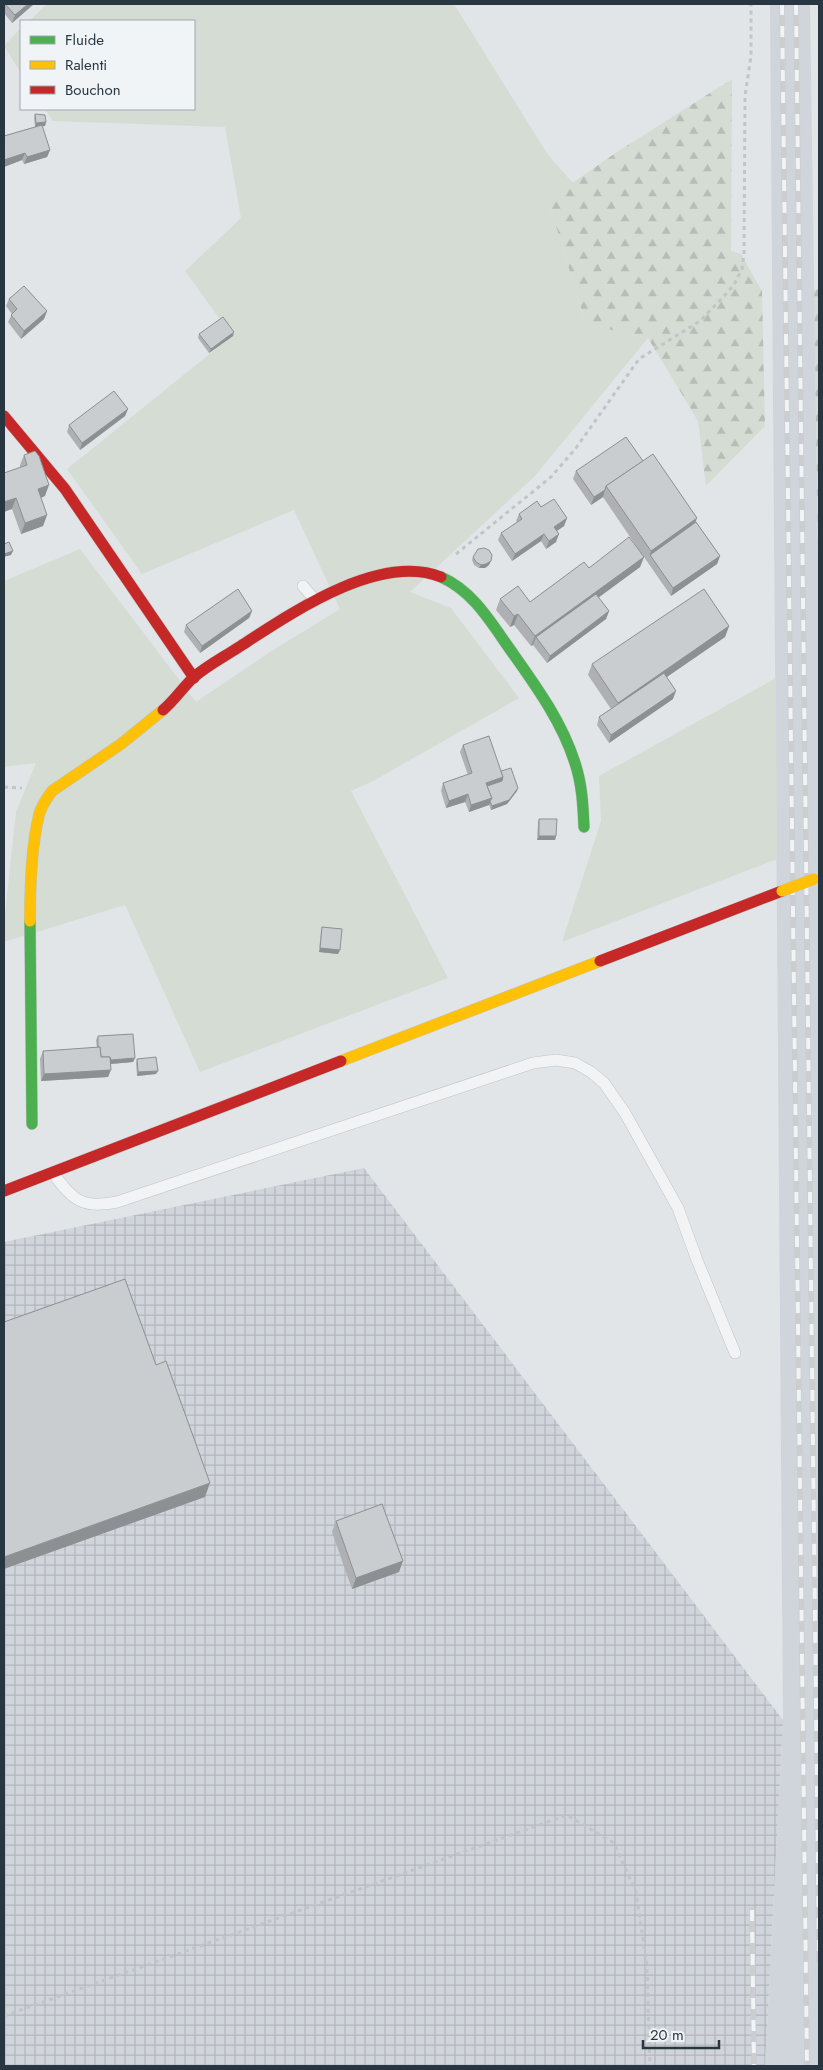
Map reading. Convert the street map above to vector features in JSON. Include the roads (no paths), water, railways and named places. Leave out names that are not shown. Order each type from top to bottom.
[{"type":"street","points":[[4,416],[65,489],[194,678]]},
{"type":"street","points":[[32,1124],[30,913],[34,847],[39,814],[44,802],[52,791],[161,713],[194,678],[283,617],[314,599],[344,586],[384,574],[414,571],[432,573],[466,594],[532,678],[550,707],[576,764],[584,827]]},
{"type":"street","points":[[4,1191],[816,878]]},
{"type":"lane","points":[[303,586],[314,599]]},
{"type":"lane","points":[[52,1172],[72,1197],[80,1202],[101,1205],[117,1202],[534,1063],[556,1060],[576,1062],[604,1083],[625,1113],[655,1164],[678,1208],[734,1353]]},
{"type":"railway","points":[[782,4],[807,2066]]},
{"type":"railway","points":[[796,4],[819,1960]]},
{"type":"railway","points":[[752,1910],[754,2066]]}]
